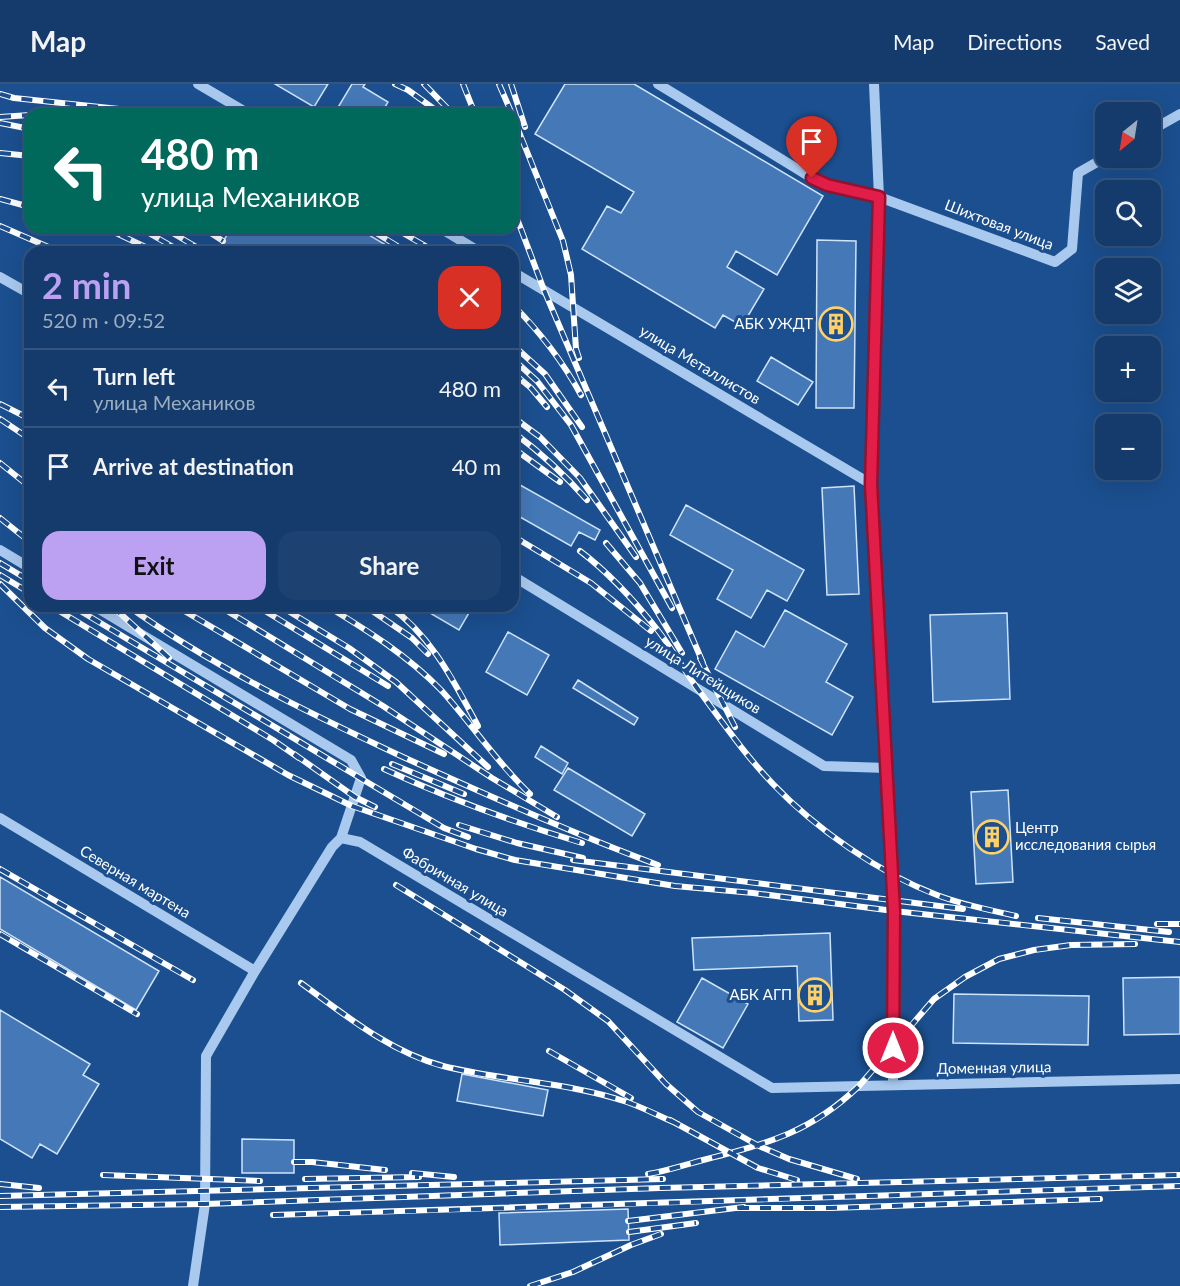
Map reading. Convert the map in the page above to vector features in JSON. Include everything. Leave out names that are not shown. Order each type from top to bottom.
[{"type":"street","points":[[198,84],[239,108]]},
{"type":"street","points":[[658,84],[812,178],[827,185],[879,197]]},
{"type":"street","points":[[874,84],[879,197],[871,484],[894,911],[893,1085]]},
{"type":"street","points":[[1161,125],[1180,114]]},
{"type":"street","name":"Шихтовая улица","points":[[879,197],[1055,262],[1072,249],[1078,173],[1095,163]]},
{"type":"street","points":[[450,234],[470,246]]},
{"type":"street","name":"улица Металлистов","points":[[519,276],[871,484]]},
{"type":"street","points":[[0,277],[24,291]]},
{"type":"street","points":[[0,550],[24,564]]},
{"type":"street","name":"улица Литейщиков","points":[[519,580],[824,766],[887,768]]},
{"type":"street","points":[[104,612],[351,760],[361,778],[341,838],[332,847],[255,971],[206,1056],[205,1204],[193,1286]]},
{"type":"street","name":"Северная мартена","points":[[0,818],[255,971]]},
{"type":"street","name":"Фабричная улица","points":[[341,838],[360,842],[772,1088]]},
{"type":"street","name":"Доменная улица","points":[[772,1088],[1180,1079]]},
{"type":"building","points":[[275,84],[328,84],[314,107]]},
{"type":"building","points":[[352,84],[365,84],[363,87],[388,102],[384,108],[338,108]]},
{"type":"building","points":[[565,84],[634,84],[823,196],[777,275],[736,251],[727,267],[764,289],[742,326],[723,315],[715,328],[582,249],[607,206],[621,213],[634,192],[535,134]]},
{"type":"building","points":[[228,234],[367,234],[388,246],[220,246]]},
{"type":"building","name":"АБК УЖДТ","points":[[817,240],[856,241],[854,408],[816,408]]},
{"type":"building","points":[[771,357],[813,382],[798,405],[757,381]]},
{"type":"building","points":[[519,484],[600,530],[595,540],[579,532],[571,546],[519,516]]},
{"type":"building","points":[[854,486],[859,594],[827,595],[822,488]]},
{"type":"building","points":[[686,505],[804,570],[787,601],[767,590],[751,618],[717,599],[733,570],[670,535]]},
{"type":"building","points":[[785,610],[847,644],[826,682],[853,697],[832,735],[715,669],[736,631],[764,647]]},
{"type":"building","points":[[428,612],[470,612],[459,630]]},
{"type":"building","points":[[1007,613],[1010,699],[933,702],[930,615]]},
{"type":"building","points":[[508,632],[549,655],[527,695],[486,672]]},
{"type":"building","points":[[578,680],[638,718],[634,725],[573,688]]},
{"type":"building","points":[[541,746],[568,763],[562,774],[535,757]]},
{"type":"building","points":[[568,768],[645,814],[632,836],[554,790]]},
{"type":"building","name":"Центр исследования сырья","points":[[1008,790],[1013,882],[976,884],[971,792]]},
{"type":"building","points":[[0,877],[159,971],[136,1010],[0,929]]},
{"type":"building","name":"АБК АГП","points":[[830,933],[833,1020],[799,1021],[797,966],[694,970],[692,938]]},
{"type":"building","points":[[1180,977],[1180,1034],[1124,1035],[1123,978]]},
{"type":"building","points":[[702,978],[748,1004],[723,1048],[677,1022]]},
{"type":"building","points":[[954,994],[1089,996],[1088,1045],[953,1043]]},
{"type":"building","points":[[0,1010],[90,1064],[83,1075],[99,1084],[57,1154],[40,1144],[32,1158],[0,1139]]},
{"type":"building","points":[[462,1074],[548,1090],[543,1116],[457,1101]]},
{"type":"building","points":[[242,1139],[294,1140],[294,1173],[242,1173]]},
{"type":"building","points":[[628,1209],[629,1240],[500,1245],[499,1213]]},
{"type":"railway","points":[[395,84],[408,90],[433,108]]},
{"type":"railway","points":[[424,84],[447,108]]},
{"type":"railway","points":[[463,84],[473,108]]},
{"type":"railway","points":[[499,84],[509,108]]},
{"type":"railway","points":[[511,84],[519,108]]},
{"type":"railway","points":[[0,94],[14,98],[110,108]]},
{"type":"railway","points":[[519,109],[525,127]]},
{"type":"railway","points":[[0,117],[24,115]]},
{"type":"railway","points":[[0,123],[24,128]]},
{"type":"railway","points":[[519,132],[563,241],[571,275],[576,349],[579,358]]},
{"type":"railway","points":[[0,153],[24,155]]},
{"type":"railway","points":[[0,199],[24,205]]},
{"type":"railway","points":[[519,224],[544,290],[703,663]]},
{"type":"railway","points":[[0,226],[46,246]]},
{"type":"railway","points":[[118,234],[143,246]]},
{"type":"railway","points":[[150,234],[172,246]]},
{"type":"railway","points":[[174,234],[195,246]]},
{"type":"railway","points":[[212,234],[223,241]]},
{"type":"railway","points":[[378,234],[397,246]]},
{"type":"railway","points":[[404,234],[426,246]]},
{"type":"railway","points":[[519,312],[550,348],[581,395]]},
{"type":"railway","points":[[519,350],[545,374],[582,427]]},
{"type":"railway","points":[[519,364],[537,381],[571,425],[672,608]]},
{"type":"railway","points":[[519,378],[547,407]]},
{"type":"railway","points":[[0,404],[24,416]]},
{"type":"railway","points":[[0,419],[24,435]]},
{"type":"railway","points":[[519,421],[540,437],[580,478],[636,557]]},
{"type":"railway","points":[[519,437],[552,464],[587,500]]},
{"type":"railway","points":[[519,452],[560,482]]},
{"type":"railway","points":[[0,463],[24,482]]},
{"type":"railway","points":[[0,518],[24,537]]},
{"type":"railway","points":[[519,540],[591,583],[651,631]]},
{"type":"railway","points":[[606,543],[640,583],[682,653]]},
{"type":"railway","points":[[580,551],[611,577],[638,607],[763,773],[790,801],[828,833],[871,862],[915,886],[957,902],[1016,916]]},
{"type":"railway","points":[[0,563],[24,577]]},
{"type":"railway","points":[[0,575],[24,589]]},
{"type":"railway","points":[[0,584],[24,607]]},
{"type":"railway","points":[[29,612],[45,628],[88,659],[288,775],[352,806],[476,849],[515,860],[675,886],[1180,942]]},
{"type":"railway","points":[[61,612],[299,758]]},
{"type":"railway","points":[[82,612],[444,828],[468,837]]},
{"type":"railway","points":[[119,612],[169,658]]},
{"type":"railway","points":[[137,612],[228,669],[332,723],[498,799],[658,865]]},
{"type":"railway","points":[[186,612],[350,709],[444,754]]},
{"type":"railway","points":[[229,612],[383,706],[492,778],[557,817]]},
{"type":"railway","points":[[267,612],[388,686]]},
{"type":"railway","points":[[290,612],[349,648],[396,682],[488,767]]},
{"type":"railway","points":[[336,612],[387,644],[428,677],[530,794]]},
{"type":"railway","points":[[374,612],[412,638],[428,654]]},
{"type":"railway","points":[[396,612],[418,631],[441,661],[478,726]]},
{"type":"railway","points":[[700,658],[735,727]]},
{"type":"railway","points":[[294,754],[355,797],[375,807]]},
{"type":"railway","points":[[392,764],[464,794]]},
{"type":"railway","points":[[384,769],[482,809],[582,843]]},
{"type":"railway","points":[[459,825],[517,843],[583,858]]},
{"type":"railway","points":[[573,860],[963,909]]},
{"type":"railway","points":[[0,869],[193,980]]},
{"type":"railway","points":[[396,885],[565,990],[608,1021],[666,1084],[698,1112],[759,1146],[789,1159],[857,1179]]},
{"type":"railway","points":[[1038,918],[1169,932]]},
{"type":"railway","points":[[1157,924],[1180,924]]},
{"type":"railway","points":[[0,934],[137,1014]]},
{"type":"railway","points":[[648,1174],[770,1141],[824,1115],[859,1086],[934,999],[965,977],[999,959],[1034,950],[1071,945],[1135,944]]},
{"type":"railway","points":[[301,983],[351,1020],[386,1042],[423,1060],[466,1071],[605,1095],[633,1104],[678,1124]]},
{"type":"railway","points":[[549,1051],[631,1098]]},
{"type":"railway","points":[[670,1120],[758,1168],[797,1180]]},
{"type":"railway","points":[[294,1162],[385,1170]]},
{"type":"railway","points":[[412,1173],[454,1177]]},
{"type":"railway","points":[[103,1175],[260,1181]]},
{"type":"railway","points":[[0,1207],[205,1204],[660,1188],[1180,1175]]},
{"type":"railway","points":[[305,1179],[419,1177]]},
{"type":"railway","points":[[0,1196],[663,1179]]},
{"type":"railway","points":[[0,1184],[39,1188]]},
{"type":"railway","points":[[273,1215],[1180,1186]]},
{"type":"railway","points":[[738,1208],[830,1208],[1100,1199]]},
{"type":"railway","points":[[628,1221],[744,1207]]},
{"type":"railway","points":[[629,1232],[696,1223]]},
{"type":"railway","points":[[530,1286],[573,1272],[661,1234]]},
{"type":"place","name":"АБК УЖДТ","points":[[836,324]]},
{"type":"place","name":"Центр исследования сырья","points":[[992,837]]},
{"type":"place","name":"АБК АГП","points":[[815,995]]},
{"type":"route","points":[[812,178],[827,185],[879,197],[871,484],[894,911],[893,1048]]}]
